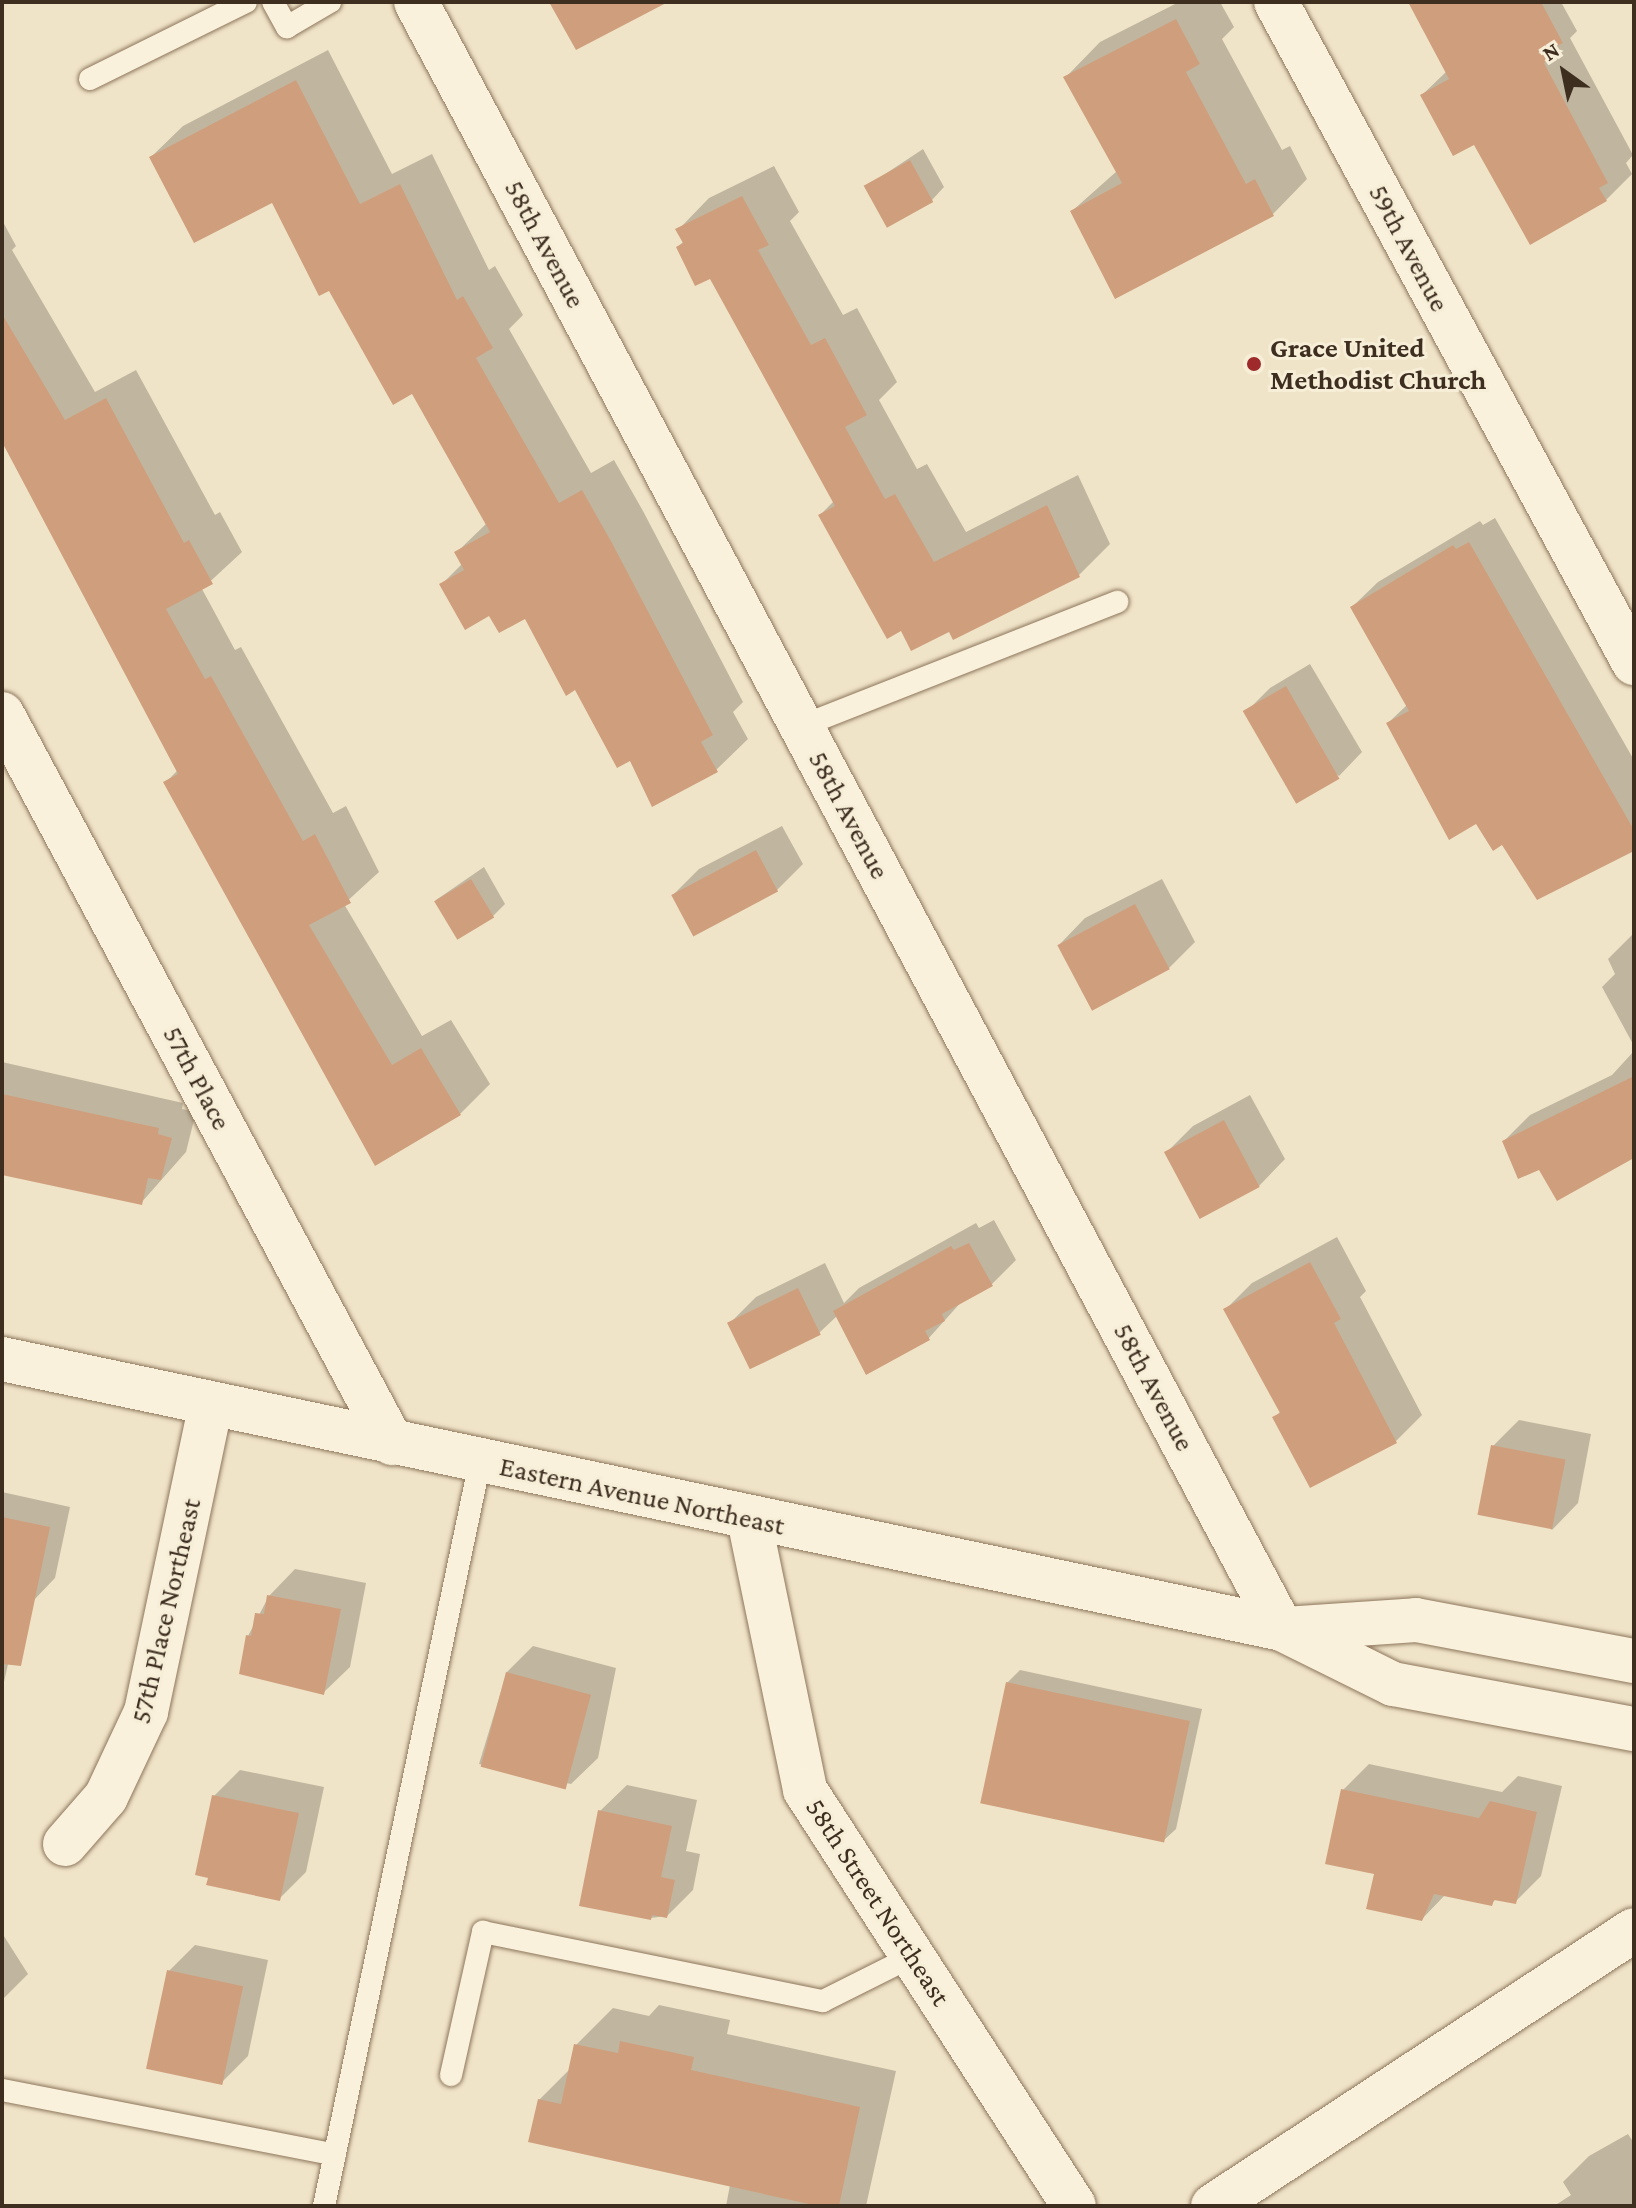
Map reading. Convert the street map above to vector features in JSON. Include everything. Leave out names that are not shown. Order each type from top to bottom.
[{"type":"street","name":"58th Avenue","points":[[416,2],[1282,1629]]},
{"type":"street","name":"59th Avenue","points":[[1276,2],[1634,663]]},
{"type":"street","name":"57th Place","points":[[2,714],[392,1443]]},
{"type":"street","name":"Eastern Avenue Northeast","points":[[2,1359],[1282,1629],[1393,1684],[1634,1729]]},
{"type":"street","name":"57th Place Northeast","points":[[65,1844],[106,1797],[146,1712],[211,1404]]},
{"type":"street","name":"58th Street Northeast","points":[[749,1519],[805,1790],[1074,2206]]},
{"type":"street","name":"Eastern Avenue Northeast","points":[[1282,1629],[1416,1620],[1634,1661]]},
{"type":"street","points":[[1213,2206],[1634,1930]]},
{"type":"lane","points":[[90,79],[246,2]]},
{"type":"lane","points":[[273,2],[287,27],[330,2]]},
{"type":"lane","points":[[802,726],[1117,602]]},
{"type":"lane","points":[[324,2206],[480,1462]]},
{"type":"lane","points":[[451,2075],[483,1932],[823,2001],[913,1956]]},
{"type":"lane","points":[[2,2090],[335,2155]]},
{"type":"building","points":[[549,2],[668,2],[576,50]]},
{"type":"building","points":[[1408,2],[1541,2],[1563,43],[1553,48],[1557,56],[1544,63],[1608,183],[1599,188],[1607,201],[1530,245],[1474,145],[1453,156],[1420,95],[1449,79]]},
{"type":"building","points":[[1176,19],[1200,64],[1186,72],[1246,184],[1255,179],[1274,216],[1115,299],[1070,211],[1122,183],[1063,77]]},
{"type":"building","points":[[296,80],[360,204],[400,184],[457,300],[463,296],[493,348],[476,358],[559,503],[582,490],[713,735],[701,742],[718,772],[652,807],[630,761],[617,768],[575,690],[566,696],[525,619],[499,633],[489,616],[465,630],[439,584],[464,570],[454,552],[490,532],[412,394],[393,405],[329,291],[319,296],[272,203],[194,243],[149,157]]},
{"type":"building","points":[[910,160],[933,202],[887,228],[864,186]]},
{"type":"building","points":[[742,196],[769,245],[758,250],[811,345],[825,338],[867,415],[845,427],[885,499],[895,494],[934,562],[1047,505],[1080,577],[953,640],[949,632],[911,651],[901,631],[887,639],[818,515],[835,506],[710,279],[695,286],[676,247],[683,243],[675,229]]},
{"type":"building","points":[[2,314],[65,420],[106,398],[184,543],[189,540],[213,584],[166,609],[205,679],[211,676],[303,841],[315,834],[351,903],[309,925],[392,1065],[421,1048],[461,1115],[375,1166],[163,782],[178,774],[2,442]]},
{"type":"building","points":[[1469,542],[1634,830],[1634,851],[1537,900],[1502,845],[1493,851],[1476,824],[1449,840],[1386,723],[1409,711],[1350,607],[1453,545],[1456,549]]},
{"type":"building","points":[[1286,686],[1340,779],[1296,804],[1243,711]]},
{"type":"building","points":[[756,850],[778,891],[693,937],[671,895]]},
{"type":"building","points":[[471,879],[494,918],[457,940],[434,901]]},
{"type":"building","points":[[1135,904],[1170,969],[1092,1011],[1057,945]]},
{"type":"building","points":[[1634,1076],[1634,1158],[1557,1201],[1539,1170],[1518,1179],[1502,1141]]},
{"type":"building","points":[[2,1094],[159,1128],[158,1134],[172,1138],[161,1180],[148,1178],[142,1205],[2,1175]]},
{"type":"building","points":[[1224,1120],[1260,1187],[1200,1219],[1164,1152]]},
{"type":"building","points":[[969,1243],[993,1286],[942,1314],[945,1321],[925,1331],[930,1340],[866,1375],[833,1311],[951,1246],[954,1250]]},
{"type":"building","points":[[1310,1262],[1341,1319],[1334,1323],[1397,1443],[1310,1488],[1272,1417],[1280,1413],[1223,1309]]},
{"type":"building","points":[[798,1288],[821,1335],[750,1369],[727,1323]]},
{"type":"building","points":[[1491,1445],[1566,1460],[1552,1529],[1477,1515]]},
{"type":"building","points":[[2,1517],[50,1527],[21,1666],[2,1664]]},
{"type":"building","points":[[267,1595],[341,1609],[324,1695],[239,1674],[246,1635],[251,1636],[255,1613],[264,1614]]},
{"type":"building","points":[[506,1672],[591,1695],[566,1789],[481,1767]]},
{"type":"building","points":[[1006,1682],[1190,1721],[1164,1842],[980,1803]]},
{"type":"building","points":[[1341,1789],[1479,1818],[1490,1801],[1537,1812],[1516,1904],[1494,1900],[1492,1906],[1434,1894],[1422,1921],[1366,1909],[1374,1874],[1325,1864]]},
{"type":"building","points":[[212,1795],[299,1813],[280,1901],[206,1885],[208,1878],[195,1875]]},
{"type":"building","points":[[598,1810],[672,1826],[661,1877],[675,1880],[667,1918],[652,1915],[651,1920],[579,1906]]},
{"type":"building","points":[[167,1970],[243,1986],[222,2085],[146,2069]]},
{"type":"building","points":[[620,2041],[694,2057],[691,2070],[860,2107],[839,2206],[818,2206],[528,2142],[538,2099],[561,2104],[574,2044],[618,2053]]},
{"type":"place","name":"Grace United Methodist Church","points":[[1254,364]]}]
